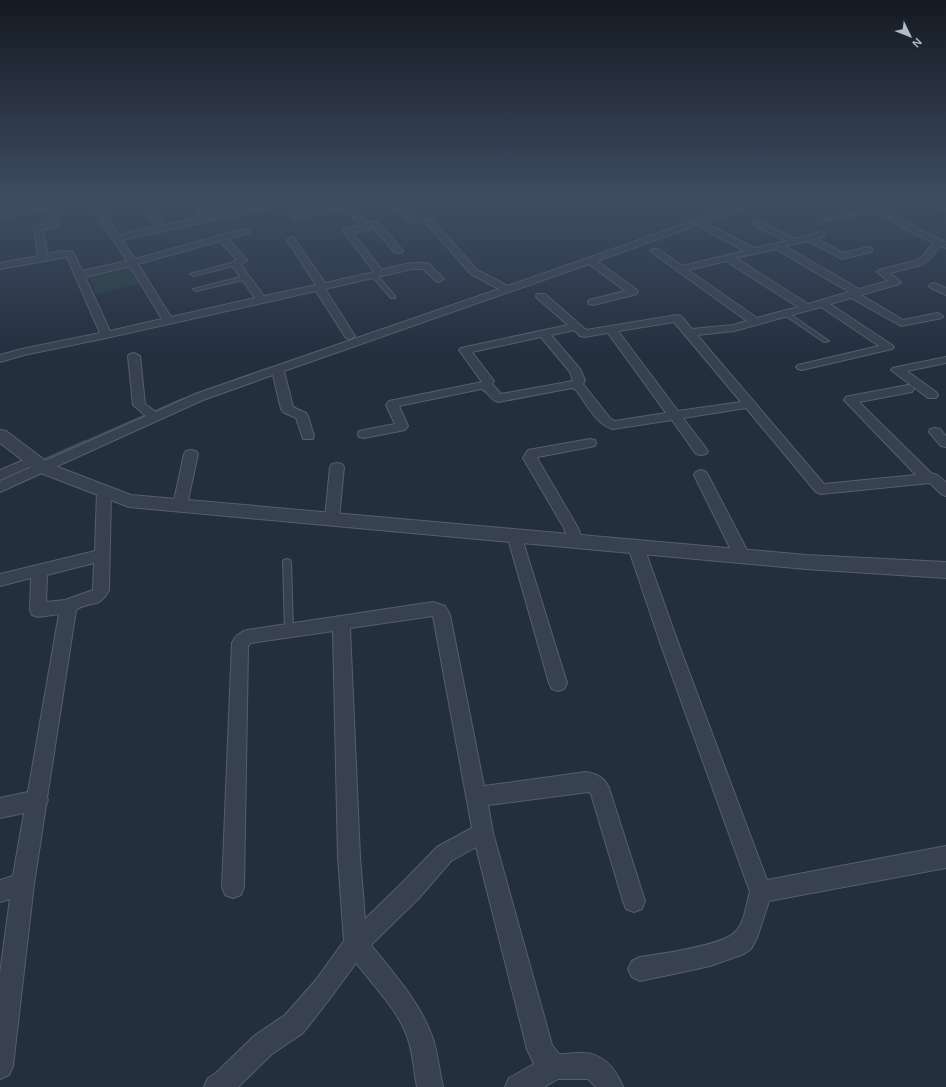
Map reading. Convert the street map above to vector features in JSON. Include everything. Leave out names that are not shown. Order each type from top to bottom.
[{"type":"street","points":[[0,266],[43,257],[70,254],[106,335]]},
{"type":"street","points":[[126,254],[168,321]]},
{"type":"street","points":[[79,275],[165,254]]},
{"type":"street","points":[[236,254],[242,260],[236,264],[261,300]]},
{"type":"street","points":[[300,254],[350,336]]},
{"type":"street","points":[[363,254],[377,274]]},
{"type":"street","points":[[458,254],[474,272],[505,287]]},
{"type":"street","points":[[152,414],[278,370],[378,331],[505,287],[608,254]]},
{"type":"street","points":[[659,254],[755,322]]},
{"type":"street","points":[[680,269],[741,254]]},
{"type":"street","points":[[790,254],[901,323],[938,316]]},
{"type":"street","points":[[838,254],[842,256],[852,254]]},
{"type":"street","points":[[690,333],[734,328],[896,282],[882,272],[918,263],[931,254]]},
{"type":"street","points":[[727,257],[806,307]]},
{"type":"street","points":[[590,260],[633,292],[593,302]]},
{"type":"street","points":[[0,359],[22,352],[106,335],[419,265],[426,266],[439,279]]},
{"type":"street","points":[[934,286],[946,292]]},
{"type":"street","points":[[542,296],[584,334],[676,317],[821,489],[935,479],[946,491]]},
{"type":"street","points":[[802,367],[888,346],[822,303]]},
{"type":"street","points":[[485,386],[488,382],[465,350],[575,327]]},
{"type":"street","points":[[611,330],[701,452]]},
{"type":"street","points":[[0,487],[38,464],[238,375],[350,336],[378,331]]},
{"type":"street","points":[[544,334],[576,371],[579,380],[577,385]]},
{"type":"street","points":[[134,356],[139,405],[152,414]]},
{"type":"street","points":[[932,395],[897,370],[946,360]]},
{"type":"street","points":[[278,370],[287,409],[302,416],[308,436]]},
{"type":"street","points":[[364,434],[402,426],[392,405],[393,404],[481,385],[485,386],[498,398],[574,384],[577,385],[606,421],[613,425],[749,404]]},
{"type":"street","points":[[908,389],[850,400],[928,479]]},
{"type":"street","points":[[935,432],[946,443]]},
{"type":"street","points":[[0,435],[38,464],[129,501],[332,518],[806,562],[946,570]]},
{"type":"street","points":[[576,541],[571,528],[530,458],[533,452],[590,443]]},
{"type":"street","points":[[180,506],[191,454]]},
{"type":"street","points":[[0,475],[38,464]]},
{"type":"street","points":[[332,518],[337,467]]},
{"type":"street","points":[[701,475],[742,556]]},
{"type":"street","points":[[39,570],[38,610],[69,606],[73,603],[96,597],[100,594],[104,492]]},
{"type":"street","points":[[514,535],[558,683]]},
{"type":"street","points":[[636,547],[671,648],[761,892],[750,929],[742,942],[721,952],[640,969]]},
{"type":"street","points":[[0,580],[102,555]]},
{"type":"street","points":[[0,1059],[23,884],[69,606]]},
{"type":"street","points":[[233,887],[240,643],[248,637],[433,609],[439,611],[442,615],[483,833],[540,1049],[547,1061],[556,1066]]},
{"type":"street","points":[[341,623],[349,857],[356,944],[400,1000],[411,1018],[420,1038],[430,1087]]},
{"type":"street","points":[[477,797],[586,782],[593,783],[599,788],[634,901]]},
{"type":"street","points":[[0,808],[38,800]]},
{"type":"street","points":[[217,1087],[225,1082],[263,1045],[294,1024],[323,989],[356,944],[411,890],[444,854],[483,833]]},
{"type":"street","points":[[761,892],[946,857]]},
{"type":"street","points":[[0,891],[23,884]]},
{"type":"street","points":[[518,1087],[556,1066],[592,1066],[599,1070],[610,1087]]},
{"type":"lane","points":[[193,274],[236,264]]},
{"type":"lane","points":[[377,274],[393,297]]},
{"type":"lane","points":[[196,289],[245,278]]},
{"type":"lane","points":[[785,313],[826,341]]},
{"type":"lane","points":[[287,562],[289,631]]},
{"type":"green space","points":[[129,267],[139,284],[96,294],[88,276]]},
{"type":"waterway","points":[[440,310],[581,261]]},
{"type":"waterway","points":[[239,379],[443,309]]},
{"type":"waterway","points":[[83,443],[184,399]]},
{"type":"waterway","points":[[40,462],[85,442]]}]
